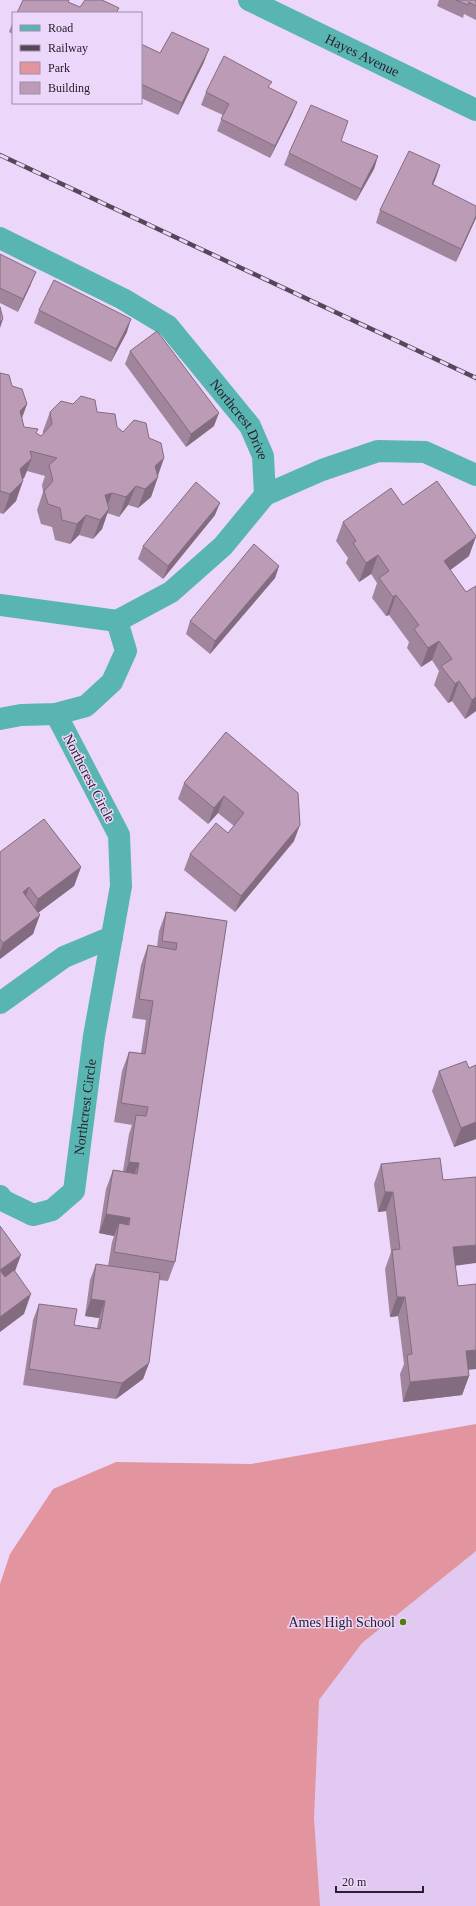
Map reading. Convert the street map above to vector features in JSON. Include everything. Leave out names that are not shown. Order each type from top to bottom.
[{"type":"street","name":"Hayes Avenue","points":[[249,0],[476,110]]},
{"type":"street","name":"Northcrest Drive","points":[[0,238],[123,299],[168,326],[250,426],[263,456],[265,495]]},
{"type":"street","points":[[0,605],[117,621],[171,592],[223,546],[265,495],[322,470],[378,451],[425,452],[476,475]]},
{"type":"street","points":[[0,736],[10,717],[56,714],[86,706],[112,682],[126,651],[117,621]]},
{"type":"street","name":"Northcrest Circle","points":[[0,1196],[4,1201],[33,1215],[52,1210],[74,1191],[94,1036],[121,886],[119,835],[56,714]]},
{"type":"street","points":[[0,1003],[64,957],[112,937]]},
{"type":"shaded area","name":"Ames High School","points":[[476,1512],[476,1906],[0,1906]]},
{"type":"green space","points":[[476,1424],[476,1551],[362,1643],[319,1700],[314,1818],[320,1906],[0,1906],[0,1584],[10,1554],[53,1489],[116,1462],[251,1464]]},
{"type":"building","points":[[23,0],[69,0],[68,2],[80,7],[85,0],[102,0],[119,8],[117,12],[17,12]]},
{"type":"building","points":[[456,0],[476,0],[476,6],[469,2],[468,5]]},
{"type":"building","points":[[172,32],[209,49],[182,103],[142,84],[142,44],[160,53]]},
{"type":"building","points":[[224,56],[272,82],[268,87],[297,102],[275,146],[221,119],[229,104],[206,92]]},
{"type":"building","points":[[311,105],[348,121],[341,141],[378,156],[361,189],[289,153]]},
{"type":"building","points":[[409,151],[440,165],[432,184],[476,206],[476,216],[461,249],[380,210]]},
{"type":"building","points":[[0,254],[36,272],[23,299],[0,288]]},
{"type":"building","points":[[54,280],[131,319],[116,349],[39,310]]},
{"type":"building","points":[[0,307],[3,319],[0,322]]},
{"type":"building","points":[[157,331],[219,413],[191,434],[130,351]]},
{"type":"building","points":[[0,373],[9,375],[12,386],[22,389],[27,404],[20,411],[24,427],[38,429],[36,433],[41,436],[52,424],[50,412],[61,401],[73,404],[81,396],[95,400],[97,412],[115,414],[117,427],[123,432],[134,420],[146,423],[149,438],[161,443],[164,458],[155,466],[158,477],[145,489],[136,486],[126,497],[112,493],[105,495],[109,509],[100,520],[86,515],[77,524],[62,520],[60,508],[48,504],[44,491],[53,481],[49,465],[57,458],[30,451],[32,458],[20,469],[23,481],[10,494],[0,491]]},
{"type":"building","points":[[437,481],[476,536],[444,561],[466,592],[476,586],[476,697],[472,700],[459,681],[455,684],[441,666],[452,659],[439,641],[428,648],[414,629],[419,625],[396,595],[393,597],[379,578],[389,571],[378,555],[366,563],[353,543],[356,541],[343,522],[391,488],[403,505]]},
{"type":"building","points":[[196,482],[220,503],[168,566],[143,546]]},
{"type":"building","points":[[254,544],[279,566],[215,641],[190,621]]},
{"type":"building","points":[[226,732],[298,793],[300,825],[241,896],[190,854],[216,823],[228,833],[244,813],[224,796],[214,808],[184,783]]},
{"type":"building","points":[[44,819],[81,867],[38,899],[29,887],[23,892],[40,915],[3,943],[0,939],[0,852]]},
{"type":"building","points":[[166,912],[227,921],[175,1262],[114,1252],[119,1223],[129,1225],[130,1218],[106,1214],[113,1170],[137,1174],[139,1163],[129,1162],[136,1115],[146,1116],[148,1107],[121,1103],[129,1052],[145,1054],[153,1001],[139,999],[148,945],[176,950],[177,943],[162,941]]},
{"type":"building","points":[[466,1061],[469,1068],[476,1065],[476,1122],[461,1128],[439,1071]]},
{"type":"building","points":[[440,1158],[443,1180],[476,1177],[476,1245],[453,1247],[458,1286],[476,1284],[476,1350],[466,1351],[469,1376],[410,1382],[407,1355],[412,1354],[405,1297],[397,1297],[392,1250],[400,1249],[393,1192],[385,1192],[381,1164]]},
{"type":"building","points":[[0,1226],[21,1255],[0,1270]]},
{"type":"building","points":[[96,1264],[160,1273],[149,1363],[122,1383],[29,1369],[39,1304],[77,1309],[74,1325],[100,1329],[105,1301],[91,1299]]},
{"type":"building","points":[[0,1270],[5,1277],[14,1270],[31,1294],[0,1317]]},
{"type":"railway","points":[[0,155],[476,378]]},
{"type":"place","name":"Ames High School","points":[[403,1622]]}]
